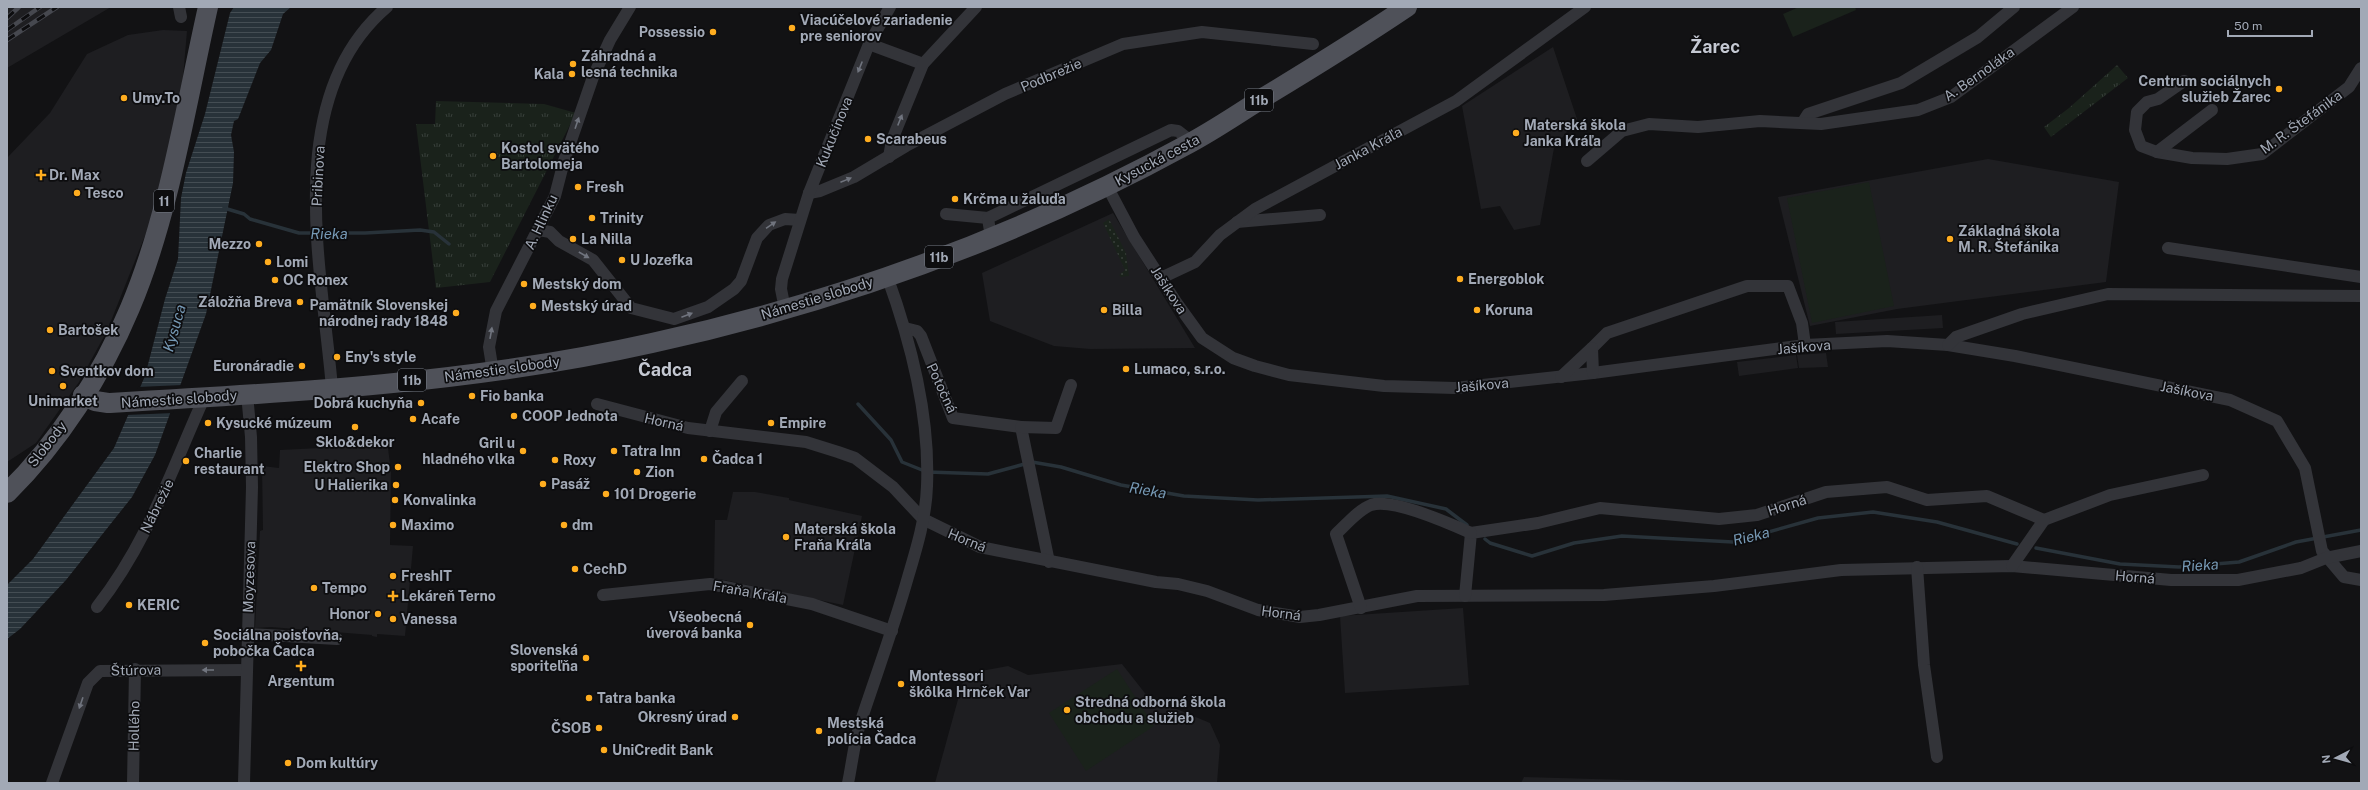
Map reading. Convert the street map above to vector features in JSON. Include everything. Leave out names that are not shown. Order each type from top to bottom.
[{"type":"main road","name":"11","points":[[83,395],[118,334],[141,280],[164,204],[208,7]]},
{"type":"main road","name":"Kysucká cesta","points":[[887,276],[991,238],[1107,186],[1192,142],[1407,7]]},
{"type":"main road","name":"Námestie slobody","points":[[83,395],[95,401],[109,403],[200,398],[332,388],[493,372],[650,344],[785,309],[887,276]]},
{"type":"main road","name":"Slobody","points":[[8,493],[54,440],[83,395]]},
{"type":"street","name":"Pribinova","points":[[332,388],[316,228],[319,148],[330,93],[344,61],[362,33],[387,7]]},
{"type":"street","name":"A. Hlinku","points":[[493,372],[489,347],[496,312],[555,196],[564,161],[593,77],[610,40],[630,7]]},
{"type":"street","name":"Kukučínova","points":[[785,309],[781,289],[782,279],[809,193],[870,44],[890,7]]},
{"type":"street","points":[[889,157],[892,140],[923,64],[976,7]]},
{"type":"street","name":"Janka Kráľa","points":[[1161,278],[1195,262],[1220,235],[1255,209],[1456,101],[1585,7]]},
{"type":"street","name":"Janka Kráľa","points":[[1574,15],[1593,7]]},
{"type":"street","points":[[1803,122],[1808,114],[1901,83],[1978,37],[2014,7]]},
{"type":"street","name":"A. Bernoláka","points":[[1587,161],[1622,131],[1649,124],[1698,127],[1760,121],[1821,124],[1918,110],[1951,97],[2073,7]]},
{"type":"street","name":"Podbrežie","points":[[809,193],[820,191],[854,177],[1006,94],[1123,44],[1202,32],[1313,44]]},
{"type":"street","points":[[870,44],[923,64]]},
{"type":"street","name":"M. R. Štefánika","points":[[2184,81],[2158,99],[2147,102],[2137,112],[2135,130],[2141,146],[2157,152],[2192,158],[2227,160],[2262,154],[2349,87],[2361,68]]},
{"type":"street","points":[[2157,152],[2212,110]]},
{"type":"street","points":[[946,214],[988,218],[1171,130],[1178,131],[1192,142]]},
{"type":"street","name":"Jašíkova","points":[[1107,186],[1134,237],[1194,328],[1212,346],[1244,362],[1271,371],[1308,378],[1384,386],[1455,388],[1562,377],[1805,345],[1887,341],[1948,345],[2230,400],[2277,421],[2305,468],[2315,520],[2324,554]]},
{"type":"street","points":[[1236,222],[1320,215]]},
{"type":"street","points":[[988,218],[991,238]]},
{"type":"street","points":[[539,230],[550,232],[560,241],[592,260],[631,308],[674,319],[708,306],[734,289],[744,276],[757,238],[769,226],[785,219],[800,220]]},
{"type":"street","points":[[2168,248],[2361,277]]},
{"type":"street","points":[[848,783],[860,726],[892,631],[920,535],[927,486],[926,452],[919,394],[905,328],[887,276]]},
{"type":"street","points":[[1562,377],[1607,333],[1747,286],[1788,286],[1802,323],[1805,345]]},
{"type":"street","points":[[1948,345],[1956,337],[2022,314],[2108,294],[2361,296]]},
{"type":"street","name":"Potočná","points":[[905,328],[917,330],[921,336],[953,418],[1020,427],[1056,428],[1071,385]]},
{"type":"street","points":[[1592,348],[1593,373]]},
{"type":"street","points":[[710,431],[716,412],[742,381]]},
{"type":"street","name":"Moyzesova","points":[[244,783],[252,487],[251,437],[247,394]]},
{"type":"street","name":"Nábrežie","points":[[97,607],[120,578],[172,476],[200,398]]},
{"type":"street","name":"Horná","points":[[597,404],[640,417],[710,431],[806,442],[855,458],[892,487],[923,519],[980,547],[1049,562],[1207,591],[1241,605],[1278,615],[1319,616],[1417,596],[1604,595],[1714,586],[1841,570],[1917,567],[2012,566],[2171,580],[2238,580],[2301,568],[2324,554],[2361,550]]},
{"type":"street","points":[[1020,427],[1049,562]]},
{"type":"street","points":[[2012,566],[2044,520],[2110,495],[2203,475]]},
{"type":"street","name":"Horná","points":[[1471,533],[1538,523],[1600,508],[1719,519],[1738,518],[1826,492],[1887,487],[1927,500],[1987,496],[2044,520]]},
{"type":"street","points":[[1361,608],[1336,534],[1353,518],[1372,505],[1395,506],[1443,520],[1471,533],[1465,596]]},
{"type":"street","points":[[2324,554],[2344,577],[2361,580]]},
{"type":"street","points":[[1917,567],[1924,664],[1937,756]]},
{"type":"street","name":"Fraňa Kráľa","points":[[603,595],[710,584],[812,604],[892,631]]},
{"type":"street","points":[[248,634],[337,639]]},
{"type":"street","name":"Štúrova","points":[[52,783],[88,683],[100,671],[135,669],[247,670]]},
{"type":"street","name":"Hollého","points":[[133,783],[135,669]]},
{"type":"shaded area","points":[[7,7],[111,7],[7,68]]},
{"type":"shaded area","points":[[163,30],[187,31],[180,112],[150,223],[107,331],[79,382],[36,443],[7,462],[7,158],[50,113],[87,54],[128,35]]},
{"type":"shaded area","name":"Materská škola Janka Kráľa","points":[[1553,47],[1577,119],[1554,148],[1540,225],[1514,230],[1500,206],[1481,209],[1462,106]]},
{"type":"shaded area","name":"Základná škola M. R. Štefánika","points":[[1988,159],[2119,182],[2106,282],[1897,309],[1810,326],[1778,197]]},
{"type":"shaded area","points":[[1113,213],[1195,348],[1090,349],[1054,346],[990,321],[982,273]]},
{"type":"shaded area","points":[[1942,315],[1943,328],[1836,334],[1835,322]]},
{"type":"shaded area","points":[[1826,353],[1828,367],[1799,368],[1797,355]]},
{"type":"shaded area","points":[[1796,355],[1798,368],[1739,376],[1737,362]]},
{"type":"shaded area","points":[[323,440],[387,440],[391,472],[390,545],[413,546],[405,636],[377,634],[377,637],[372,635],[271,627],[255,628],[260,531],[263,530],[262,466],[279,468],[280,450],[321,448]]},
{"type":"shaded area","name":"Materská škola Fraňa Kráľa","points":[[733,492],[755,492],[789,498],[789,500],[862,516],[843,605],[714,578],[715,520],[727,520]]},
{"type":"shaded area","points":[[1463,608],[1469,685],[1345,693],[1340,616]]},
{"type":"shaded area","name":"Stredná odborná škola obchodu a služieb","points":[[1122,664],[1148,697],[1210,723],[1220,745],[1217,783],[935,783],[965,674],[1008,666],[1028,675]]},
{"type":"shaded area","points":[[1524,777],[1733,783],[1521,783]]},
{"type":"green space","points":[[1799,7],[1855,7],[1856,10],[1793,37],[1783,14]]},
{"type":"green space","points":[[2117,65],[2128,78],[2051,137],[2044,127],[2069,108]]},
{"type":"green space","points":[[436,101],[544,104],[576,113],[490,282],[436,288],[416,124],[435,124]]},
{"type":"green space","points":[[1869,182],[1894,306],[1812,323],[1787,198]]},
{"type":"green space","points":[[1109,219],[1126,253],[1129,276],[1121,277],[1119,275],[1125,270],[1103,223]]},
{"type":"green space","points":[[1117,669],[1154,726],[1086,771],[1049,713]]},
{"type":"water","name":"Kysuca","points":[[234,7],[291,7],[283,14],[271,50],[260,63],[238,119],[234,121],[231,135],[234,152],[233,183],[206,314],[155,455],[132,497],[66,580],[20,629],[7,639],[7,585],[33,559],[114,448],[145,376],[165,299],[178,259],[181,198],[186,173],[205,114],[230,13]]},
{"type":"pier","points":[[183,385],[173,413],[126,415],[138,387]]},
{"type":"waterway","name":"Rieka","points":[[224,208],[244,214],[250,219],[299,233],[365,233],[420,230],[434,232],[449,244]]},
{"type":"waterway","name":"Rieka","points":[[858,404],[891,440],[902,462],[927,472],[988,474],[1032,462],[1061,467],[1121,485],[1184,496],[1258,500],[1387,496],[1446,509],[1467,525]]},
{"type":"waterway","name":"Rieka","points":[[1485,539],[1490,543],[1532,556],[1574,543],[1622,536],[1733,542],[1818,518],[1873,512],[1937,522],[2017,544]]},
{"type":"waterway","name":"Rieka","points":[[2036,548],[2120,564],[2179,567],[2239,562],[2296,542],[2361,530]]},
{"type":"railway","points":[[7,18],[19,7]]},
{"type":"railway","points":[[7,30],[40,7]]},
{"type":"railway","points":[[7,40],[57,7]]},
{"type":"place","name":"Viacúčelové zariadenie pre seniorov","points":[[792,28]]},
{"type":"place","name":"Possessio","points":[[713,32]]},
{"type":"place","name":"Záhradná a lesná technika","points":[[573,64]]},
{"type":"place","name":"Kala","points":[[572,74]]},
{"type":"place","name":"Centrum sociálnych služieb Žarec","points":[[2279,89]]},
{"type":"place","name":"Umy.To","points":[[124,98]]},
{"type":"place","name":"Materská škola Janka Kráľa","points":[[1516,133]]},
{"type":"place","name":"Scarabeus","points":[[868,139]]},
{"type":"place","name":"Kostol svätého Bartolomeja","points":[[493,156]]},
{"type":"place","name":"Dr. Max","points":[[41,175]]},
{"type":"place","name":"Fresh","points":[[578,187]]},
{"type":"place","name":"Tesco","points":[[77,193]]},
{"type":"place","name":"Krčma u žaluďa","points":[[955,199]]},
{"type":"place","name":"Trinity","points":[[592,218]]},
{"type":"place","name":"La Nilla","points":[[573,239]]},
{"type":"place","name":"Základná škola M. R. Štefánika","points":[[1950,239]]},
{"type":"place","name":"Mezzo","points":[[259,244]]},
{"type":"place","name":"U Jozefka","points":[[622,260]]},
{"type":"place","name":"Lomi","points":[[268,262]]},
{"type":"place","name":"Energoblok","points":[[1460,279]]},
{"type":"place","name":"OC Ronex","points":[[275,280]]},
{"type":"place","name":"Mestský dom","points":[[524,284]]},
{"type":"place","name":"Záložňa Breva","points":[[300,302]]},
{"type":"place","name":"Mestský úrad","points":[[533,306]]},
{"type":"place","name":"Billa","points":[[1104,310]]},
{"type":"place","name":"Koruna","points":[[1477,310]]},
{"type":"place","name":"Pamätník Slovenskej národnej rady 1848","points":[[456,313]]},
{"type":"place","name":"Bartošek","points":[[50,330]]},
{"type":"place","name":"Eny's style","points":[[337,357]]},
{"type":"place","name":"Euronáradie","points":[[302,366]]},
{"type":"place","name":"Lumaco, s.r.o.","points":[[1126,369]]},
{"type":"place","name":"Sventkov dom","points":[[52,371]]},
{"type":"place","name":"Unimarket","points":[[63,386]]},
{"type":"place","name":"Fio banka","points":[[472,396]]},
{"type":"place","name":"Dobrá kuchyňa","points":[[421,403]]},
{"type":"place","name":"COOP Jednota","points":[[514,416]]},
{"type":"place","name":"Acafe","points":[[413,419]]},
{"type":"place","name":"Kysucké múzeum","points":[[208,423]]},
{"type":"place","name":"Empire","points":[[771,423]]},
{"type":"place","name":"Sklo&dekor","points":[[355,427]]},
{"type":"place","name":"Gril u hladného vlka","points":[[523,451]]},
{"type":"place","name":"Tatra Inn","points":[[614,451]]},
{"type":"place","name":"Čadca 1","points":[[704,459]]},
{"type":"place","name":"Roxy","points":[[555,460]]},
{"type":"place","name":"Charlie restaurant","points":[[186,461]]},
{"type":"place","name":"Elektro Shop","points":[[398,467]]},
{"type":"place","name":"Zion","points":[[637,472]]},
{"type":"place","name":"Pasáž","points":[[543,484]]},
{"type":"place","name":"U Halierika","points":[[396,485]]},
{"type":"place","name":"101 Drogerie","points":[[606,494]]},
{"type":"place","name":"Konvalinka","points":[[395,500]]},
{"type":"place","name":"Maximo","points":[[393,525]]},
{"type":"place","name":"dm","points":[[564,525]]},
{"type":"place","name":"Materská škola Fraňa Kráľa","points":[[786,537]]},
{"type":"place","name":"CechD","points":[[575,569]]},
{"type":"place","name":"FreshIT","points":[[393,576]]},
{"type":"place","name":"Tempo","points":[[314,588]]},
{"type":"place","name":"Lekáreň Terno","points":[[393,596]]},
{"type":"place","name":"KERIC","points":[[129,605]]},
{"type":"place","name":"Honor","points":[[378,614]]},
{"type":"place","name":"Vanessa","points":[[393,619]]},
{"type":"place","name":"Všeobecná úverová banka","points":[[750,625]]},
{"type":"place","name":"Sociálna poisťovňa, pobočka Čadca","points":[[205,643]]},
{"type":"place","name":"Slovenská sporiteľňa","points":[[586,658]]},
{"type":"place","name":"Argentum","points":[[301,666]]},
{"type":"place","name":"Montessori škôlka Hrnček Var","points":[[901,684]]},
{"type":"place","name":"Tatra banka","points":[[589,698]]},
{"type":"place","name":"Stredná odborná škola obchodu a služieb","points":[[1067,710]]},
{"type":"place","name":"Okresný úrad","points":[[735,717]]},
{"type":"place","name":"ČSOB","points":[[599,728]]},
{"type":"place","name":"Mestská polícia Čadca","points":[[819,731]]},
{"type":"place","name":"UniCredit Bank","points":[[604,750]]},
{"type":"place","name":"Dom kultúry","points":[[288,763]]},
{"type":"district","name":"Žarec","points":[[1715,46]]},
{"type":"district","name":"Čadca","points":[[665,369]]}]
